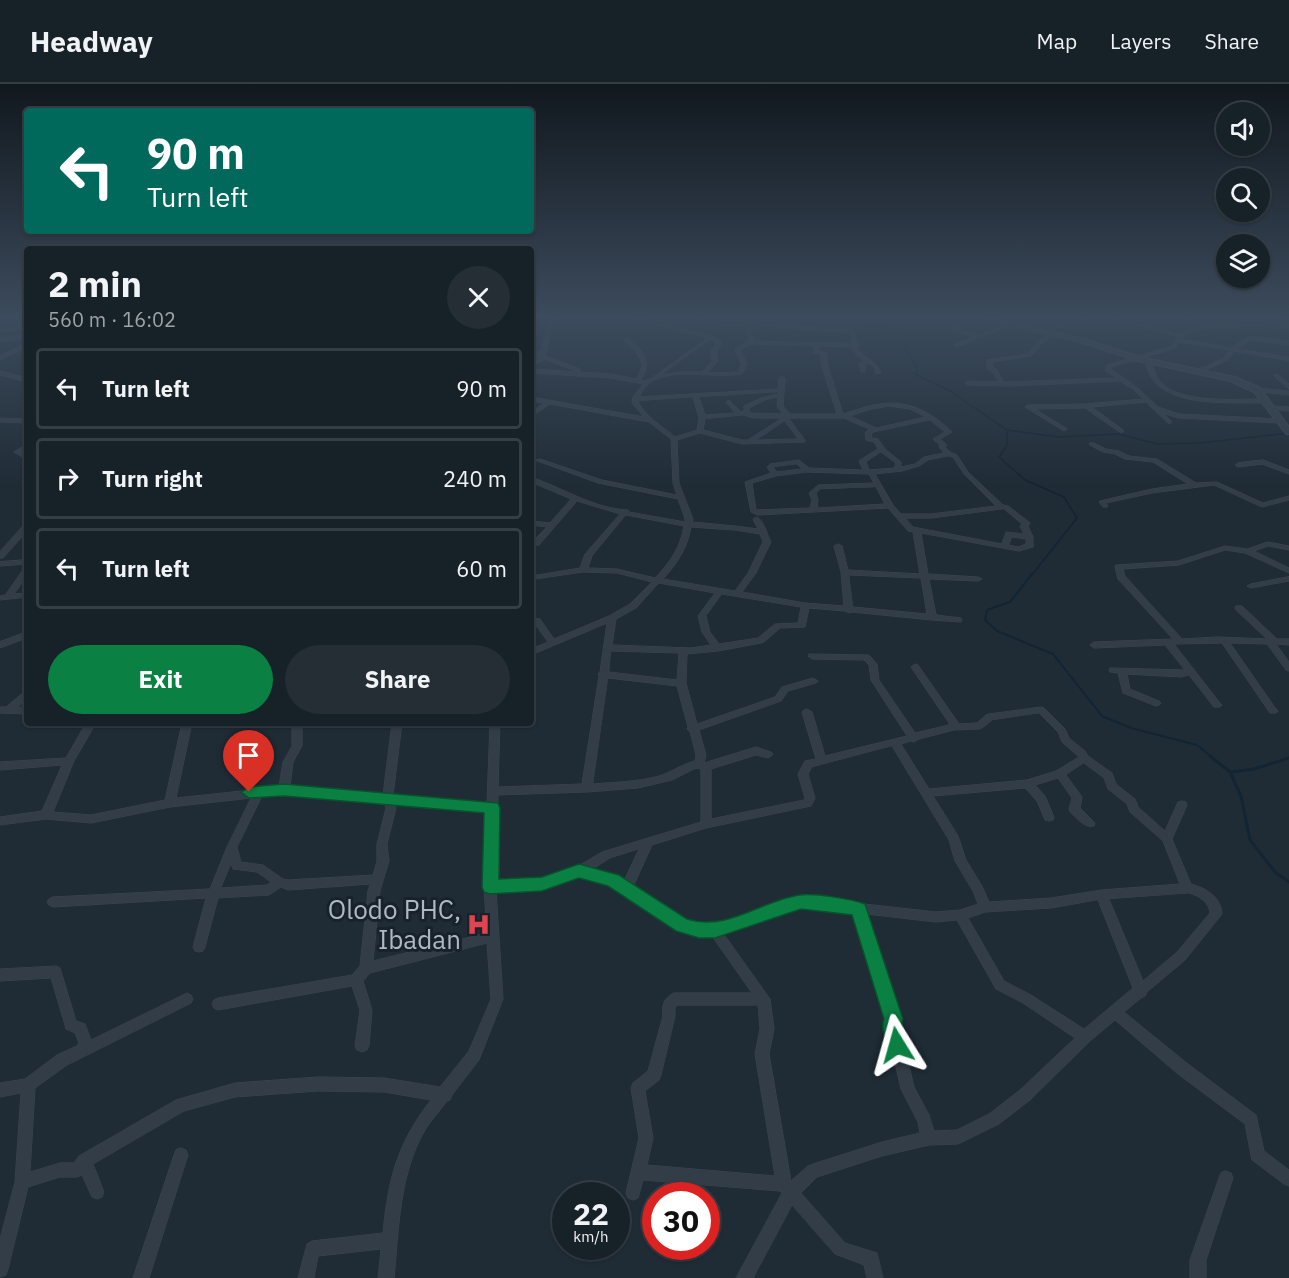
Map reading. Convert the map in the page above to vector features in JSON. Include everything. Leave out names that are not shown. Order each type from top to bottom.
[{"type":"street","points":[[2,375],[24,379]]},
{"type":"street","points":[[597,375],[642,382],[656,375]]},
{"type":"street","points":[[534,651],[612,618],[633,606],[671,566],[685,541],[689,524],[676,483],[674,439],[662,426],[641,414],[634,405],[644,375]]},
{"type":"street","points":[[653,377],[682,375]]},
{"type":"street","points":[[830,375],[843,416],[872,430]]},
{"type":"street","points":[[997,375],[1002,383]]},
{"type":"street","points":[[1115,375],[1148,400],[1169,422]]},
{"type":"street","points":[[1153,375],[1155,381],[1179,396],[1264,401]]},
{"type":"street","points":[[1212,375],[1232,379],[1257,390],[1289,393]]},
{"type":"street","points":[[1277,376],[1289,387]]},
{"type":"street","points":[[674,439],[700,431],[747,442],[802,441],[780,406],[782,378]]},
{"type":"street","points":[[968,383],[1122,379]]},
{"type":"street","points":[[1257,390],[1289,432]]},
{"type":"street","points":[[635,399],[781,392]]},
{"type":"street","points":[[747,414],[746,406],[781,392]]},
{"type":"street","points":[[696,396],[702,417],[703,426],[700,431]]},
{"type":"street","points":[[534,400],[652,420]]},
{"type":"street","points":[[1064,429],[1028,407],[1086,406],[1148,400]]},
{"type":"street","points":[[729,402],[738,412],[747,414]]},
{"type":"street","points":[[534,413],[548,403]]},
{"type":"street","points":[[702,417],[747,414],[787,417],[843,416],[869,408],[902,404],[917,407],[949,432],[936,439],[949,454]]},
{"type":"street","points":[[1086,406],[1121,431]]},
{"type":"street","points":[[1155,408],[1178,416],[1289,420]]},
{"type":"street","points":[[1270,408],[1289,409]]},
{"type":"street","points":[[747,442],[757,438],[787,417]]},
{"type":"street","points":[[897,469],[899,463],[894,457],[881,450],[876,440],[869,440],[868,433],[872,430],[931,418]]},
{"type":"street","points":[[0,420],[24,421]]},
{"type":"street","points":[[1092,444],[1104,451],[1117,452],[1127,458],[1155,460],[1194,485]]},
{"type":"street","points":[[881,450],[875,456],[862,461],[891,506],[911,529],[1023,549],[1030,545],[1026,524],[1010,509],[1001,507],[931,516],[900,516]]},
{"type":"street","points":[[737,594],[752,573],[767,542],[758,516],[753,511],[748,482],[775,474],[807,470],[897,469],[917,465],[926,458],[949,454],[955,456],[966,468],[966,472],[1001,507]]},
{"type":"street","points":[[538,460],[591,480],[682,498]]},
{"type":"street","points":[[1239,465],[1263,462],[1289,472]]},
{"type":"street","points":[[534,480],[574,500],[689,524],[748,529],[764,533]]},
{"type":"street","points":[[1105,506],[1102,502],[1194,485],[1222,484],[1262,505],[1289,498]]},
{"type":"street","points":[[813,511],[815,500],[812,493],[818,487],[876,485]]},
{"type":"street","points":[[536,543],[574,500]]},
{"type":"street","points":[[748,529],[758,516],[891,506]]},
{"type":"street","points":[[583,570],[588,556],[626,511]]},
{"type":"street","points":[[534,523],[553,525]]},
{"type":"street","points":[[0,556],[24,530]]},
{"type":"street","points":[[917,531],[922,574],[932,618]]},
{"type":"street","points":[[1005,544],[1009,534],[1029,537]]},
{"type":"street","points":[[1247,551],[1268,544],[1289,548]]},
{"type":"street","points":[[838,546],[845,572],[849,611]]},
{"type":"street","points":[[1179,641],[1121,577],[1119,567],[1179,563],[1225,548],[1247,551],[1289,571]]},
{"type":"street","points":[[0,564],[24,562]]},
{"type":"street","points":[[538,577],[583,570],[617,571],[659,581],[805,605],[958,620]]},
{"type":"street","points":[[845,572],[922,574],[978,579]]},
{"type":"street","points":[[4,597],[24,574]]},
{"type":"street","points":[[1251,586],[1289,579]]},
{"type":"street","points":[[718,648],[706,632],[702,616],[720,591]]},
{"type":"street","points":[[4,597],[24,595]]},
{"type":"street","points":[[607,648],[683,651],[718,648],[761,640],[778,626],[802,626],[805,605]]},
{"type":"street","points":[[1239,608],[1272,642],[1289,668]]},
{"type":"street","points":[[587,788],[612,618]]},
{"type":"street","points":[[534,621],[537,621],[553,643]]},
{"type":"street","points":[[0,645],[24,636]]},
{"type":"street","points":[[1224,640],[1273,711]]},
{"type":"street","points":[[1094,645],[1224,640],[1289,642]]},
{"type":"street","points":[[1167,642],[1217,705]]},
{"type":"street","points":[[683,651],[681,683],[702,766],[706,824]]},
{"type":"street","points":[[812,656],[866,657],[873,664],[875,680],[914,739]]},
{"type":"street","points":[[915,667],[954,723],[954,727]]},
{"type":"street","points":[[1156,703],[1126,691],[1118,670],[1181,674],[1190,672]]},
{"type":"street","points":[[602,674],[681,683]]},
{"type":"street","points":[[692,729],[778,699],[785,689],[813,681]]},
{"type":"street","points":[[3,711],[24,696]]},
{"type":"street","points":[[490,887],[542,884],[579,871],[606,855],[706,824],[807,803],[810,798],[804,769],[809,764],[896,744],[954,727],[979,726],[989,717],[1041,710],[1062,731],[1065,740],[1108,776],[1112,786],[1167,839],[1187,888]]},
{"type":"street","points":[[3,711],[24,711]]},
{"type":"street","points":[[807,712],[822,761]]},
{"type":"street","points":[[46,815],[69,761],[89,726]]},
{"type":"street","points":[[170,803],[186,726]]},
{"type":"street","points":[[284,790],[288,762],[297,746],[297,726]]},
{"type":"street","points":[[366,969],[370,916],[383,861],[382,844],[391,808],[388,797],[397,726]]},
{"type":"street","points":[[386,1278],[394,1197],[404,1159],[420,1125],[474,1055],[497,999],[490,887],[495,726]]},
{"type":"street","points":[[896,744],[954,839],[961,861],[978,889],[985,907]]},
{"type":"street","points":[[492,791],[587,788],[648,782],[756,751],[768,754]]},
{"type":"street","points":[[928,793],[1027,784],[1060,774],[1084,758]]},
{"type":"street","points":[[0,766],[69,761]]},
{"type":"street","points":[[1060,774],[1077,797],[1074,809],[1090,823]]},
{"type":"street","points":[[1027,784],[1041,799],[1049,817]]},
{"type":"street","points":[[0,821],[46,815],[91,819],[170,803],[284,790],[388,797],[492,808]]},
{"type":"street","points":[[199,947],[213,894],[232,847],[259,792]]},
{"type":"street","points":[[1167,839],[1182,805]]},
{"type":"street","points":[[626,889],[647,844]]},
{"type":"street","points":[[232,847],[237,866],[260,868],[279,882],[288,885],[378,879]]},
{"type":"street","points":[[579,871],[613,880],[682,925],[699,930],[715,931],[801,902],[936,917],[960,915],[985,907],[1051,903],[1102,895],[1187,888],[1196,889],[1214,903],[1216,914],[1182,956],[1085,1037],[1025,1095],[994,1119],[958,1137],[929,1138],[882,1149],[813,1171],[787,1188],[744,1278]]},
{"type":"street","points":[[53,902],[269,890],[279,882]]},
{"type":"street","points":[[1102,895],[1141,992]]},
{"type":"street","points":[[859,909],[894,1019],[891,1023],[908,1089],[924,1120],[929,1138]]},
{"type":"street","points":[[960,915],[1000,985],[1028,999],[1085,1037]]},
{"type":"street","points":[[715,931],[764,999],[768,1029],[762,1054],[787,1188],[840,1249],[871,1259],[874,1271]]},
{"type":"street","points":[[218,1004],[290,989],[356,980],[366,969],[494,936]]},
{"type":"street","points":[[0,975],[56,972],[71,1025],[80,1028],[86,1043],[82,1051]]},
{"type":"street","points":[[356,980],[366,1010],[362,1046]]},
{"type":"street","points":[[0,1090],[28,1085],[62,1060],[187,999]]},
{"type":"street","points":[[633,1193],[646,1138],[638,1088],[641,1083],[654,1075],[668,1008],[674,999],[764,999]]},
{"type":"street","points":[[1116,1013],[1252,1122],[1257,1155],[1289,1179]]},
{"type":"street","points":[[22,1182],[60,1170],[77,1170],[84,1161],[181,1105],[235,1090],[318,1084],[384,1085],[445,1095]]},
{"type":"street","points":[[0,1269],[22,1182],[28,1085]]},
{"type":"street","points":[[141,1278],[181,1155]]},
{"type":"street","points":[[84,1161],[97,1192]]},
{"type":"street","points":[[638,1172],[787,1188]]},
{"type":"street","points":[[1198,1278],[1198,1260],[1226,1178]]},
{"type":"street","points":[[306,1278],[312,1249],[390,1240]]},
{"type":"waterway","points":[[916,375],[950,391],[1007,430]]},
{"type":"waterway","points":[[1007,430],[1058,437],[1119,434],[1157,444],[1200,443],[1289,433]]},
{"type":"waterway","points":[[1007,430],[1007,445],[999,457],[1025,480],[1064,497],[1077,518],[1031,576]]},
{"type":"waterway","points":[[1032,574],[1010,602],[987,610],[985,620],[997,631],[1053,654],[1102,716],[1131,728],[1197,745],[1212,757]]},
{"type":"waterway","points":[[1210,756],[1230,772],[1241,796],[1250,840],[1275,872],[1289,882]]},
{"type":"waterway","points":[[1231,772],[1254,769],[1289,758]]},
{"type":"place","name":"Olodo PHC, Ibadan","points":[[479,925]]},
{"type":"route","points":[[249,792],[284,790],[388,797],[492,808],[490,887],[542,884],[579,871],[613,880],[682,925],[699,930],[715,931],[801,902],[859,909],[894,1019],[891,1023],[897,1045]]}]
